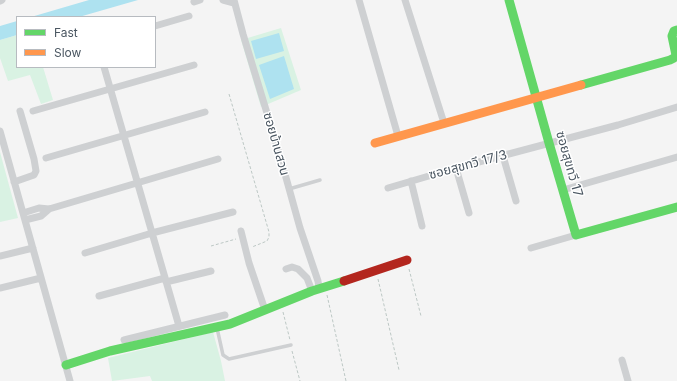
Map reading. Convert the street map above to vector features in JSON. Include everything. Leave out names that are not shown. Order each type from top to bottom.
[{"type":"street","points":[[223,0],[234,2]]},
{"type":"street","points":[[359,0],[398,136]]},
{"type":"street","points":[[405,0],[444,123]]},
{"type":"street","name":"ซอยสุขทวี 17","points":[[509,0],[576,235]]},
{"type":"street","name":"ซอยบ้านสวน","points":[[234,2],[300,228],[318,281],[318,289]]},
{"type":"street","points":[[156,26],[189,16]]},
{"type":"street","points":[[375,143],[674,58],[676,55],[672,36],[674,31],[677,30]]},
{"type":"street","points":[[33,111],[194,65]]},
{"type":"street","points":[[104,68],[179,326]]},
{"type":"street","name":"ซอยสุขทวี 17/3","points":[[388,188],[456,168],[618,125],[677,107]]},
{"type":"street","points":[[14,182],[34,175],[36,171],[20,111]]},
{"type":"street","points":[[46,158],[205,112]]},
{"type":"street","points":[[0,131],[70,381]]},
{"type":"street","points":[[503,156],[516,201]]},
{"type":"street","points":[[563,190],[677,157]]},
{"type":"street","points":[[25,220],[41,216],[50,209],[218,159]]},
{"type":"street","points":[[456,168],[469,213]]},
{"type":"street","points":[[411,182],[422,226]]},
{"type":"street","points":[[531,248],[677,207]]},
{"type":"street","points":[[23,213],[39,208],[50,209]]},
{"type":"street","points":[[85,253],[152,233],[233,212]]},
{"type":"street","points":[[242,234],[249,263],[265,310]]},
{"type":"street","points":[[0,256],[33,248]]},
{"type":"street","points":[[66,365],[110,351],[240,321],[318,289],[407,260]]},
{"type":"street","points":[[286,269],[292,267],[298,269],[318,289]]},
{"type":"street","points":[[99,296],[211,271]]},
{"type":"street","points":[[0,288],[41,278]]},
{"type":"street","points":[[124,340],[225,315]]},
{"type":"street","points":[[622,360],[628,381]]},
{"type":"lane","points":[[289,189],[320,180]]},
{"type":"lane","points":[[217,327],[223,355],[229,359],[291,345]]},
{"type":"path","points":[[229,94],[269,232],[267,241],[246,250]]},
{"type":"path","points":[[211,246],[242,234]]},
{"type":"path","points":[[407,260],[421,316]]},
{"type":"path","points":[[376,271],[399,370]]},
{"type":"path","points":[[318,289],[346,381]]},
{"type":"green space","points":[[281,28],[301,90],[261,107],[241,40]]},
{"type":"green space","points":[[16,35],[16,68],[43,68],[53,100],[41,104],[30,75],[8,81],[0,58],[0,40]]},
{"type":"green space","points":[[0,152],[18,218],[0,222]]},
{"type":"green space","points":[[213,332],[225,381],[152,381],[150,376],[112,381],[108,358]]},
{"type":"water","points":[[89,0],[138,0],[82,16],[34,16]]},
{"type":"water","points":[[16,21],[16,35],[0,40],[0,26]]},
{"type":"water","points":[[279,33],[284,51],[256,59],[251,41]]},
{"type":"water","points":[[284,56],[294,89],[270,99],[259,65]]},
{"type":"traffic: fast","points":[[509,0],[576,235],[677,207]]},
{"type":"traffic: fast","points":[[581,85],[674,58],[676,55],[672,36],[674,31],[677,30]]},
{"type":"traffic: fast","points":[[66,365],[110,351],[230,324],[312,291],[344,281]]},
{"type":"traffic: slow","points":[[375,143],[581,85]]},
{"type":"traffic: jam","points":[[344,281],[407,260]]}]
